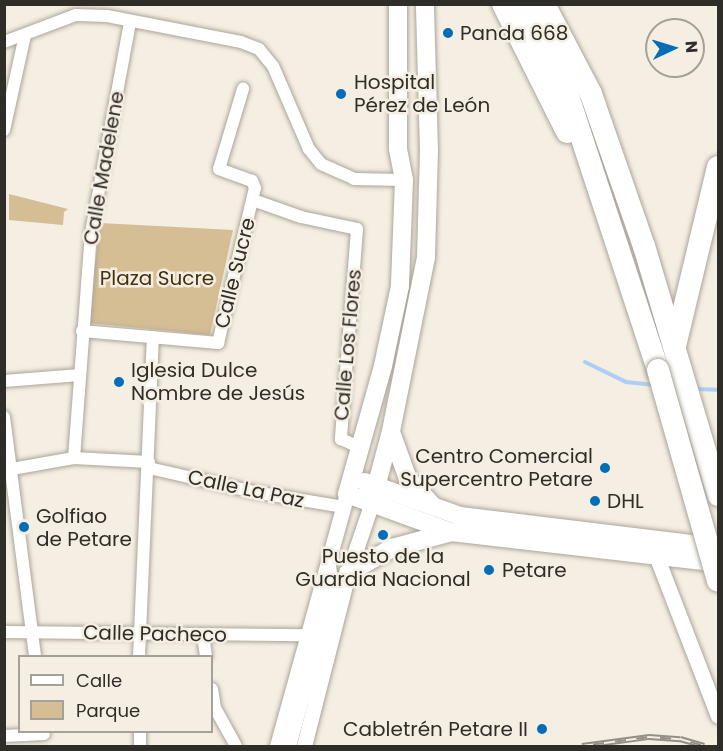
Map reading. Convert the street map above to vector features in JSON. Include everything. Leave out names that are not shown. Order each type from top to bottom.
[{"type":"highway","points":[[503,4],[529,32]]},
{"type":"highway","points":[[522,4],[529,32],[628,284],[658,370],[718,581]]},
{"type":"highway","points":[[544,4],[591,94],[674,347],[718,495]]},
{"type":"highway","points":[[674,347],[718,166]]},
{"type":"main road","points":[[398,4],[398,149],[404,180],[400,286],[348,493],[374,494],[438,511],[718,547]]},
{"type":"main road","points":[[374,494],[391,431],[426,257],[429,151],[424,4]]},
{"type":"main road","points":[[391,431],[408,479],[438,511]]},
{"type":"main road","points":[[374,494],[451,532],[657,558],[718,563]]},
{"type":"main road","points":[[348,573],[392,548],[451,532]]},
{"type":"street","points":[[4,42],[76,15],[107,16],[130,23],[242,42],[259,49],[273,66],[309,149],[321,164],[354,179],[404,180]]},
{"type":"street","name":"Calle Madelene","points":[[74,458],[82,331],[92,233],[130,23]]},
{"type":"street","points":[[4,130],[26,35]]},
{"type":"street","name":"Calle Sucre","points":[[153,337],[218,343],[253,200],[252,181],[219,169],[243,89]]},
{"type":"street","name":"Calle Los Flores","points":[[253,200],[358,230],[340,439],[361,448]]},
{"type":"street","points":[[82,331],[153,337],[139,655]]},
{"type":"street","points":[[4,381],[80,375]]},
{"type":"street","points":[[4,417],[8,470],[35,655]]},
{"type":"street","name":"Calle La Paz","points":[[8,470],[74,458],[149,465],[254,492],[348,493]]},
{"type":"street","points":[[277,745],[305,635],[348,493]]},
{"type":"street","points":[[304,747],[348,573],[374,494]]},
{"type":"street","points":[[657,558],[718,716]]},
{"type":"street","points":[[277,745],[331,589],[327,559]]},
{"type":"street","points":[[331,589],[348,573]]},
{"type":"street","name":"Calle Pacheco","points":[[4,632],[305,635]]},
{"type":"street","points":[[203,635],[206,655]]},
{"type":"street","points":[[213,698],[214,708],[236,747]]},
{"type":"street","points":[[4,736],[44,737]]},
{"type":"green space","points":[[9,194],[68,209],[64,212],[63,225],[9,220]]},
{"type":"green space","name":"Plaza Sucre","points":[[100,223],[233,230],[210,335],[88,323]]},
{"type":"waterway","points":[[585,362],[626,382],[655,385]]},
{"type":"waterway","points":[[695,389],[718,390]]},
{"type":"railway","points":[[582,746],[649,737],[680,739],[704,746]]},
{"type":"place","name":"Panda 668","points":[[448,33]]},
{"type":"place","name":"Hospital Pérez de León","points":[[341,94]]},
{"type":"place","name":"Iglesia Dulce Nombre de Jesús","points":[[119,382]]},
{"type":"place","name":"Centro Comercial Supercentro Petare","points":[[605,468]]},
{"type":"place","name":"DHL","points":[[595,501]]},
{"type":"place","name":"Golfiao de Petare","points":[[24,527]]},
{"type":"place","name":"Puesto de la Guardia Nacional","points":[[383,535]]},
{"type":"place","name":"Petare","points":[[489,570]]},
{"type":"place","name":"Cabletrén Petare II","points":[[542,729]]}]
